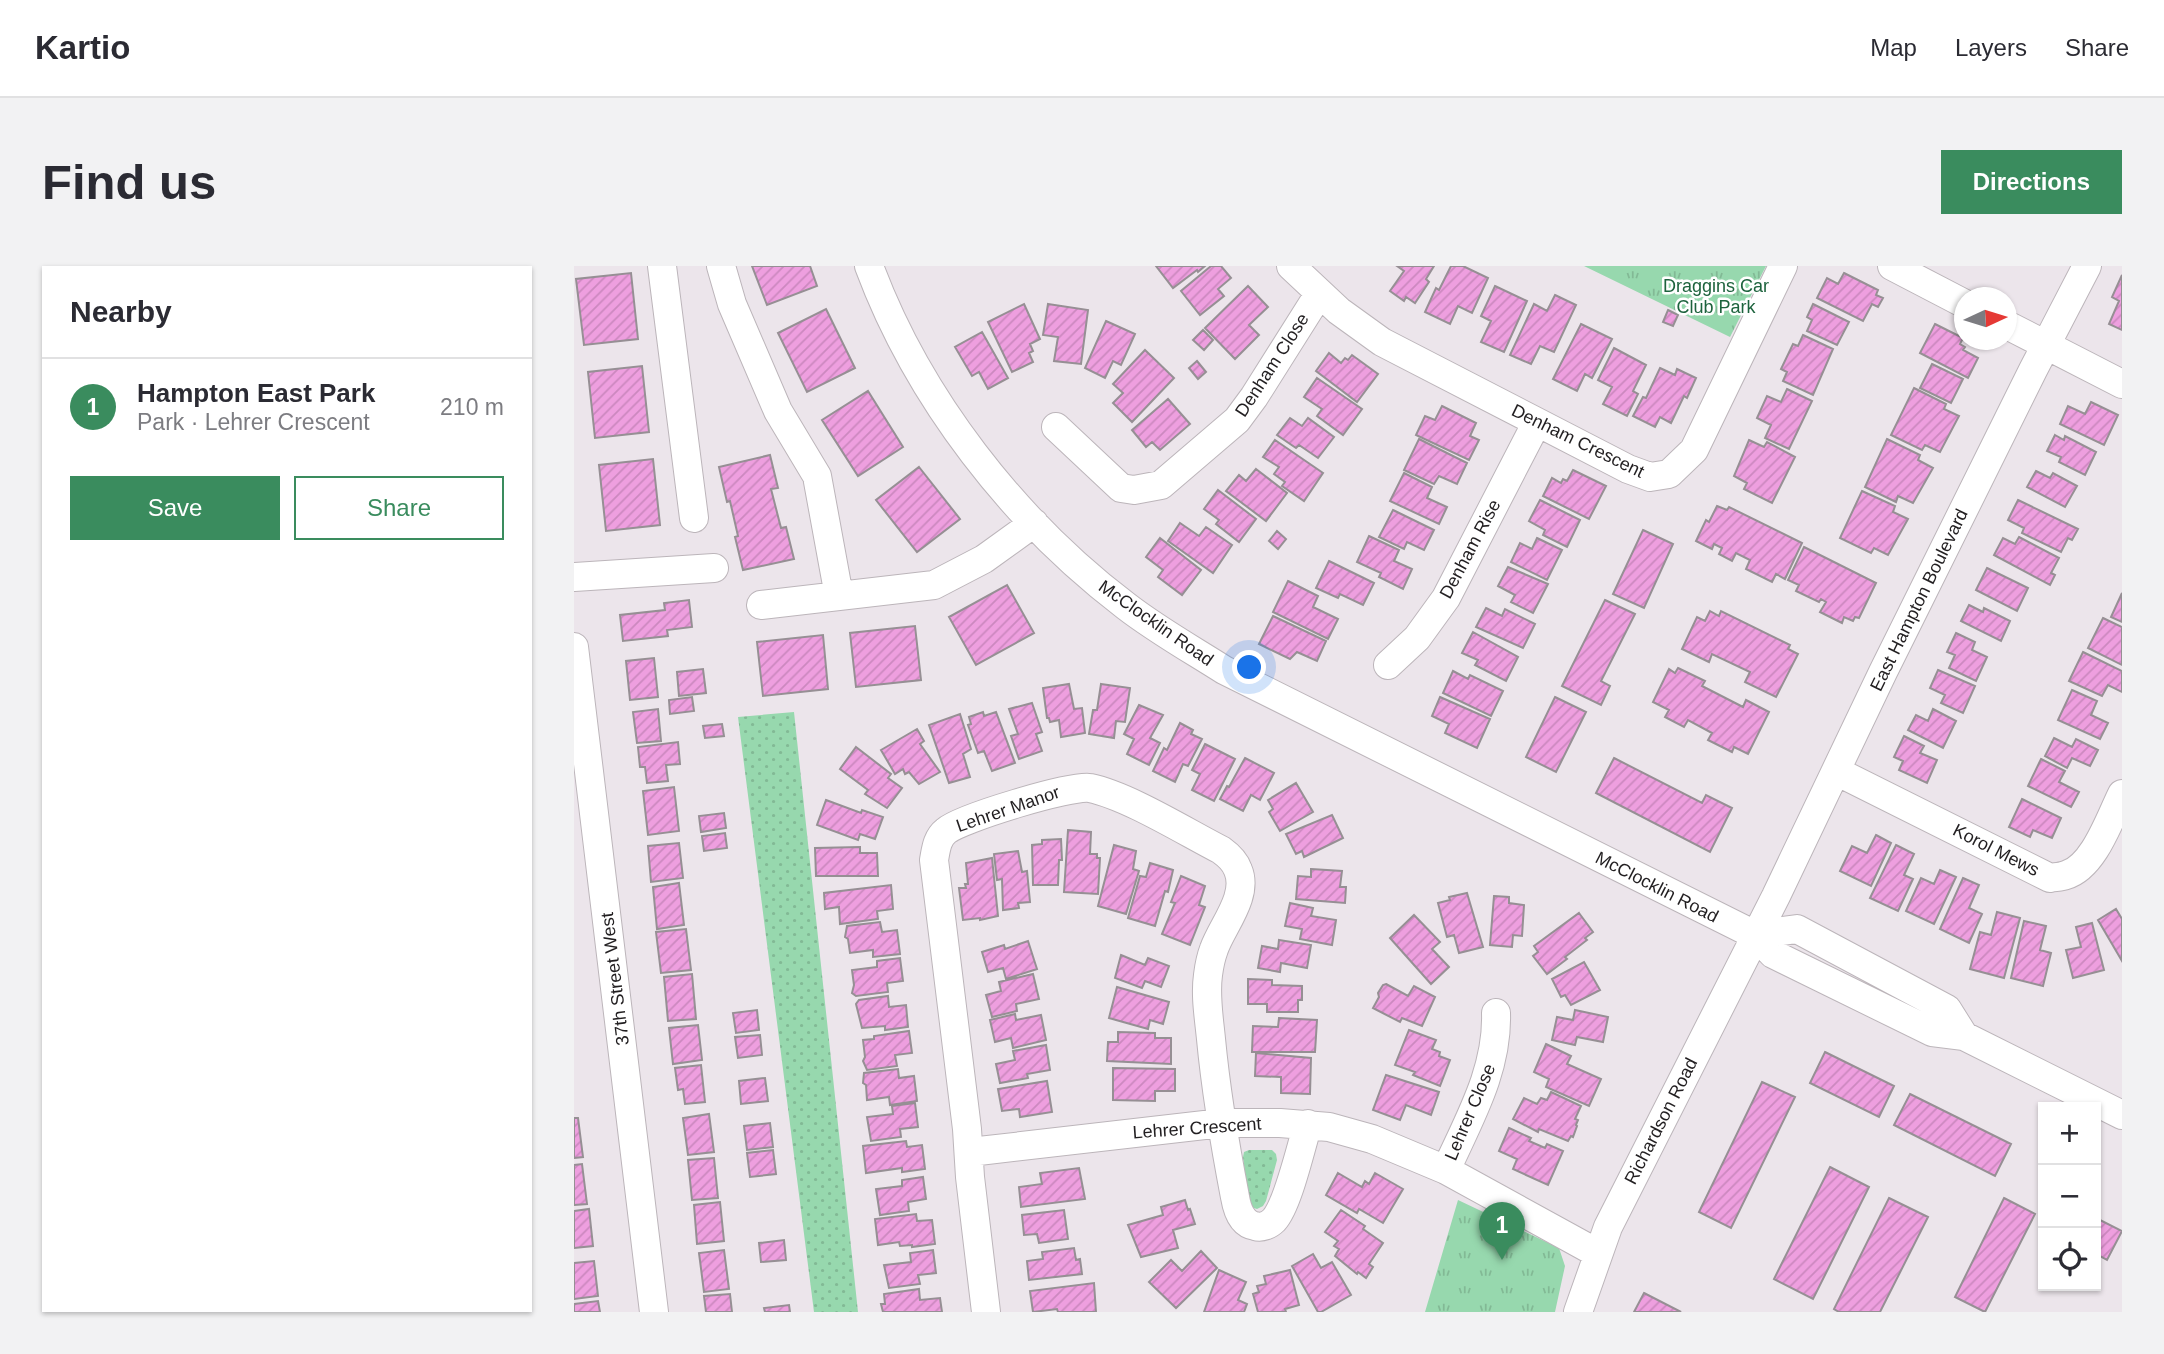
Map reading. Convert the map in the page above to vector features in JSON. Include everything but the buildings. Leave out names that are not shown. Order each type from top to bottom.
[{"type":"street","points":[[662,266],[694,518]]},
{"type":"street","points":[[721,266],[732,304],[778,411],[817,476],[839,596]]},
{"type":"street","name":"McClocklin Road","points":[[869,266],[906,347],[967,443],[1034,523],[1125,606],[1224,670],[1755,935]]},
{"type":"street","name":"Denham Crescent","points":[[1291,266],[1318,294],[1382,342],[1650,478],[1669,474],[1694,450],[1783,266]]},
{"type":"street","points":[[1892,266],[1954,298]]},
{"type":"street","name":"East Hampton Boulevard","points":[[1755,935],[2087,266]]},
{"type":"street","name":"Denham Close","points":[[1055,427],[1121,488],[1149,489],[1161,485],[1237,421],[1318,294]]},
{"type":"street","points":[[2017,331],[2122,384]]},
{"type":"street","name":"Denham Rise","points":[[1388,664],[1417,638],[1446,598],[1537,422]]},
{"type":"street","points":[[761,605],[934,585],[984,559],[1034,523]]},
{"type":"street","points":[[574,577],[714,568]]},
{"type":"street","name":"37th Street West","points":[[574,647],[584,806],[654,1312]]},
{"type":"street","name":"Korol Mews","points":[[1836,771],[2050,878],[2068,875],[2085,865],[2122,794]]},
{"type":"street","name":"Lehrer Manor","points":[[970,1153],[935,880],[937,843],[946,831],[962,822],[1059,790],[1074,788],[1089,788],[1126,801],[1221,850],[1239,870],[1239,896],[1214,950],[1208,976],[1207,1004],[1217,1100],[1238,1209],[1249,1224],[1257,1227],[1273,1221],[1278,1214],[1308,1124]]},
{"type":"street","points":[[1755,935],[1797,929],[1947,1009],[1964,1036],[2122,1115]]},
{"type":"street","name":"Richardson Road","points":[[1578,1312],[1608,1227],[1755,935]]},
{"type":"street","name":"Lehrer Close","points":[[1446,1170],[1488,1078],[1495,1045],[1496,1013]]},
{"type":"street","name":"Lehrer Crescent","points":[[970,1153],[1222,1123],[1308,1124],[1351,1132],[1446,1170],[1597,1253]]},
{"type":"street","points":[[970,1153],[970,1177],[986,1312]]},
{"type":"green space","name":"Draggins Car Club Park","points":[[1584,266],[1766,266],[1730,337]]},
{"type":"green space","points":[[794,712],[858,1312],[814,1312],[738,717]]},
{"type":"green space","points":[[1272,1150],[1277,1160],[1266,1201],[1257,1209],[1251,1207],[1248,1201],[1243,1157],[1244,1152]]},
{"type":"green space","points":[[1458,1200],[1559,1248],[1565,1266],[1555,1312],[1425,1312]]},
{"type":"place","name":"Hampton East Park","points":[[1502,1260]]}]
